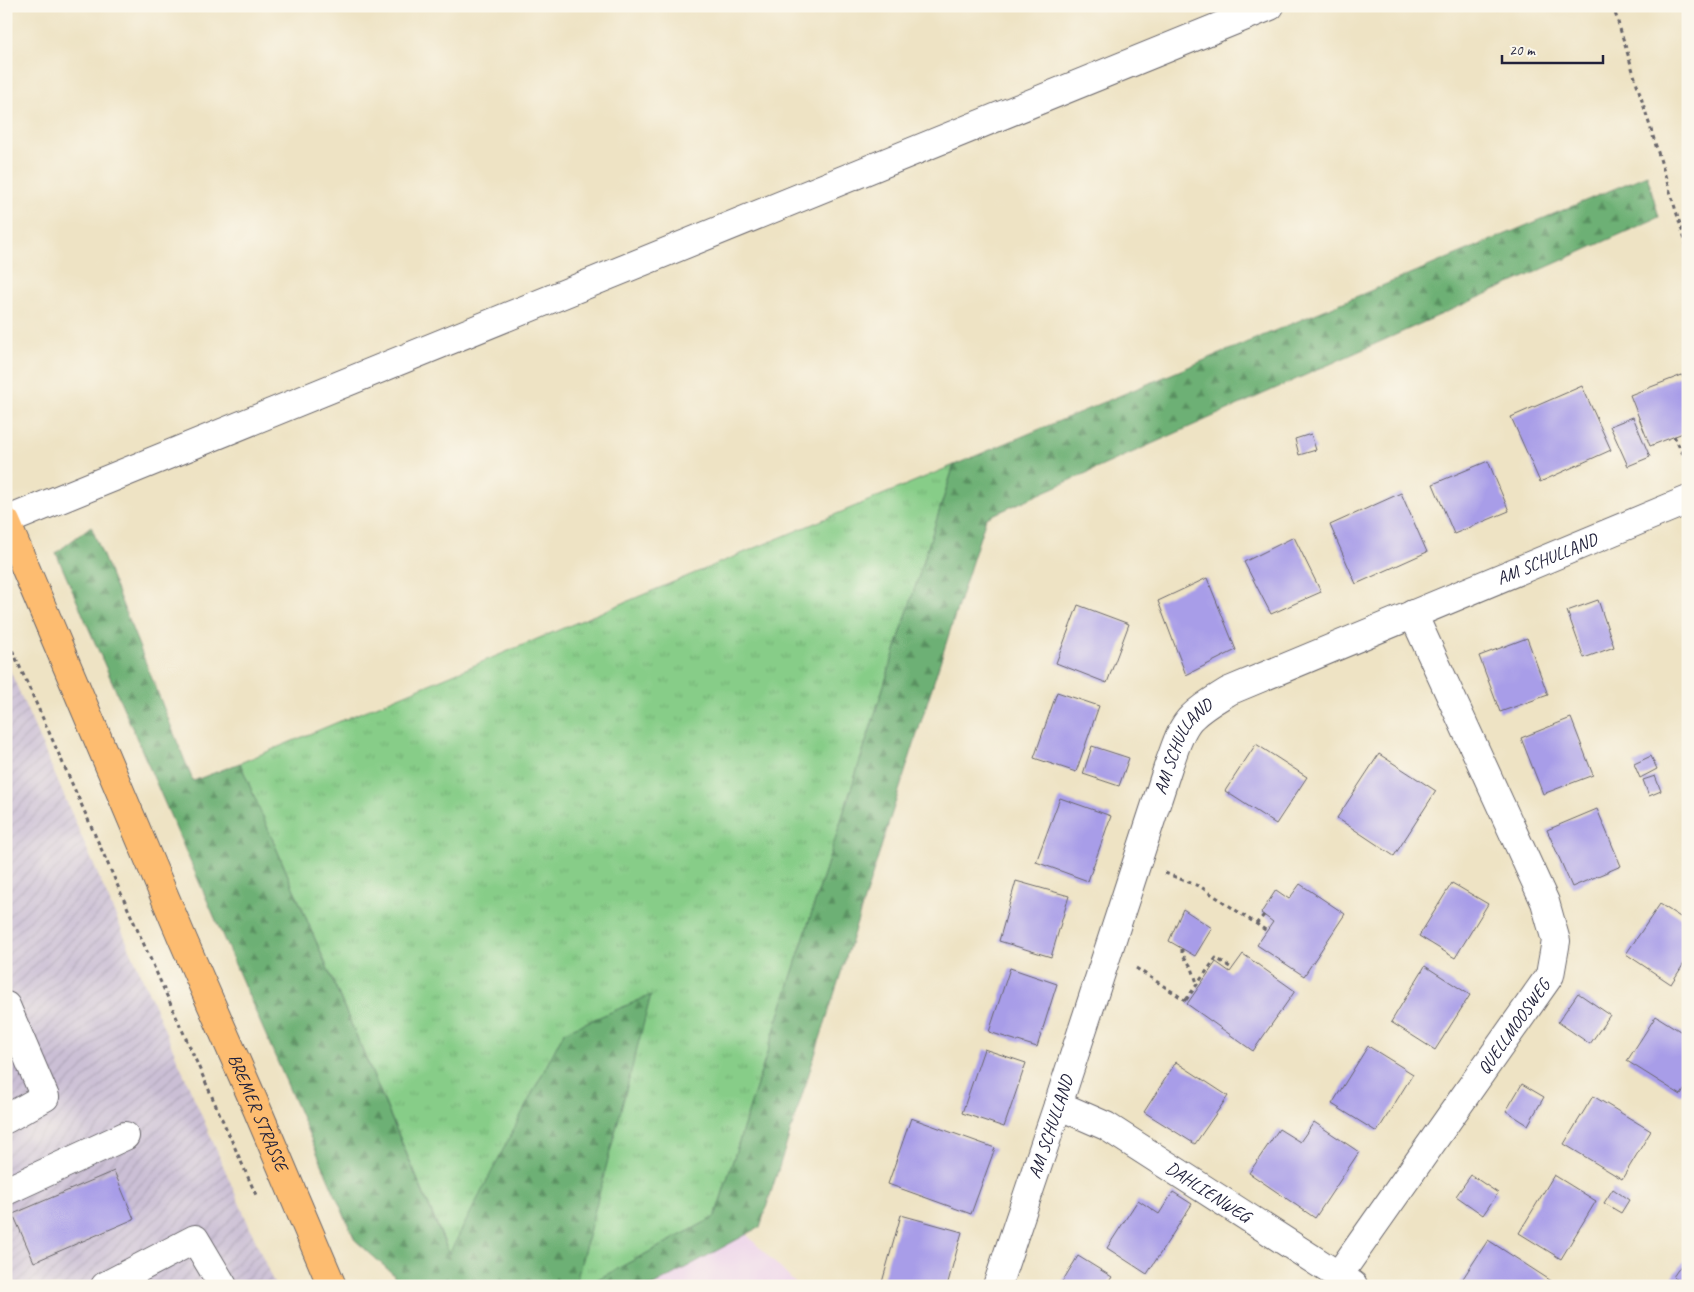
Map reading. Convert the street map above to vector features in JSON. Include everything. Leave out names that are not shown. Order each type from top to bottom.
[{"type":"main road","name":"BREMER STRASSE","points":[[6,522],[332,1286]]},
{"type":"street","points":[[6,522],[1270,6]]},
{"type":"street","name":"AM SCHULLAND","points":[[996,1286],[1058,1105],[1169,764],[1179,738],[1190,718],[1229,691],[1688,500]]},
{"type":"street","name":"QUELLMOOSWEG","points":[[1345,1281],[1550,975],[1556,941],[1545,902],[1412,614]]},
{"type":"street","points":[[6,1006],[45,1097],[6,1119]]},
{"type":"street","name":"DAHLIENWEG","points":[[1058,1105],[1106,1126],[1345,1281]]},
{"type":"street","points":[[6,1191],[124,1136]]},
{"type":"street","points":[[105,1286],[196,1239],[223,1286]]},
{"type":"path","points":[[1613,6],[1688,250]]},
{"type":"path","points":[[1674,436],[1688,464]]},
{"type":"path","points":[[6,636],[257,1196]]},
{"type":"path","points":[[1165,873],[1201,888],[1267,931]]},
{"type":"path","points":[[1256,924],[1264,915]]},
{"type":"path","points":[[1182,949],[1182,954],[1192,968],[1198,984]]},
{"type":"path","points":[[1134,966],[1187,1001],[1216,958],[1232,969]]},
{"type":"shaded area","points":[[6,661],[275,1286],[6,1286]]},
{"type":"shaded area","points":[[746,1234],[798,1286],[652,1286]]},
{"type":"green space","points":[[1647,175],[1659,217],[986,518],[760,1227],[652,1286],[585,1286],[715,1217],[954,465]]},
{"type":"green space","points":[[954,465],[715,1217],[585,1286],[575,1286],[650,996],[564,1032],[450,1255],[240,763]]},
{"type":"green space","points":[[91,526],[193,781],[240,763],[449,1254],[564,1032],[651,995],[575,1286],[398,1286],[393,1274],[355,1240],[56,553]]},
{"type":"building","points":[[1682,375],[1688,389],[1688,431],[1650,446],[1630,395]]},
{"type":"building","points":[[1582,386],[1611,450],[1540,482],[1511,417]]},
{"type":"building","points":[[1633,417],[1650,457],[1628,466],[1610,426]]},
{"type":"building","points":[[1311,434],[1316,450],[1299,455],[1295,439]]},
{"type":"building","points":[[1488,461],[1509,511],[1454,534],[1433,484]]},
{"type":"building","points":[[1401,493],[1427,552],[1356,584],[1330,525]]},
{"type":"building","points":[[1294,537],[1321,592],[1271,614],[1244,562]]},
{"type":"building","points":[[1207,578],[1236,650],[1186,675],[1158,601]]},
{"type":"building","points":[[1598,600],[1614,647],[1584,658],[1567,611]]},
{"type":"building","points":[[1078,605],[1129,624],[1107,683],[1056,663]]},
{"type":"building","points":[[1527,638],[1548,695],[1500,712],[1479,656]]},
{"type":"building","points":[[1057,692],[1099,706],[1076,772],[1034,758]]},
{"type":"building","points":[[1571,718],[1593,775],[1543,794],[1521,738]]},
{"type":"building","points":[[1256,744],[1307,777],[1276,824],[1225,791]]},
{"type":"building","points":[[1092,746],[1129,758],[1119,786],[1083,774]]},
{"type":"building","points":[[1379,754],[1436,791],[1394,856],[1337,818]]},
{"type":"building","points":[[1651,756],[1657,769],[1640,778],[1634,764]]},
{"type":"building","points":[[1655,776],[1661,791],[1649,796],[1643,780]]},
{"type":"building","points":[[1060,798],[1111,816],[1088,881],[1036,862]]},
{"type":"building","points":[[1597,809],[1621,866],[1572,887],[1547,830]]},
{"type":"building","points":[[1016,881],[1069,896],[1051,957],[999,941]]},
{"type":"building","points":[[1452,883],[1488,904],[1455,958],[1419,936]]},
{"type":"building","points":[[1300,884],[1345,914],[1304,976],[1257,945],[1273,922],[1261,913],[1276,890],[1289,899]]},
{"type":"building","points":[[1660,904],[1688,922],[1688,957],[1671,984],[1626,954]]},
{"type":"building","points":[[1183,909],[1212,928],[1195,956],[1169,941]]},
{"type":"building","points":[[1243,954],[1295,991],[1253,1051],[1187,1004],[1216,962],[1230,972]]},
{"type":"building","points":[[1425,966],[1470,995],[1435,1050],[1391,1022]]},
{"type":"building","points":[[1010,968],[1057,984],[1037,1047],[989,1032]]},
{"type":"building","points":[[1578,993],[1610,1015],[1590,1044],[1558,1022]]},
{"type":"building","points":[[1656,1016],[1688,1036],[1688,1084],[1681,1095],[1627,1061]]},
{"type":"building","points":[[1368,1046],[1413,1074],[1377,1132],[1332,1104]]},
{"type":"building","points":[[984,1049],[1026,1063],[1004,1127],[962,1113]]},
{"type":"building","points":[[1176,1062],[1228,1096],[1195,1144],[1144,1112]]},
{"type":"building","points":[[1522,1084],[1544,1097],[1528,1125],[1506,1111]]},
{"type":"building","points":[[1593,1096],[1651,1131],[1622,1179],[1564,1144]]},
{"type":"building","points":[[911,1118],[995,1148],[971,1214],[888,1184]]},
{"type":"building","points":[[1314,1122],[1359,1152],[1315,1218],[1249,1173],[1279,1129],[1300,1142]]},
{"type":"building","points":[[114,1171],[134,1219],[34,1262],[13,1214]]},
{"type":"building","points":[[1471,1175],[1498,1193],[1483,1215],[1456,1196]]},
{"type":"building","points":[[1554,1175],[1596,1201],[1561,1259],[1519,1233]]},
{"type":"building","points":[[1613,1189],[1629,1200],[1621,1213],[1604,1203]]},
{"type":"building","points":[[1173,1192],[1192,1204],[1147,1274],[1107,1248],[1138,1200],[1159,1214]]},
{"type":"building","points":[[901,1215],[962,1232],[947,1286],[881,1286]]},
{"type":"building","points":[[1488,1240],[1556,1284],[1555,1286],[1458,1286]]},
{"type":"building","points":[[1688,1255],[1688,1286],[1685,1286],[1673,1277]]},
{"type":"building","points":[[1078,1256],[1112,1277],[1106,1286],[1068,1286],[1062,1282]]},
{"type":"building","points":[[6,1274],[12,1286],[6,1286]]}]
